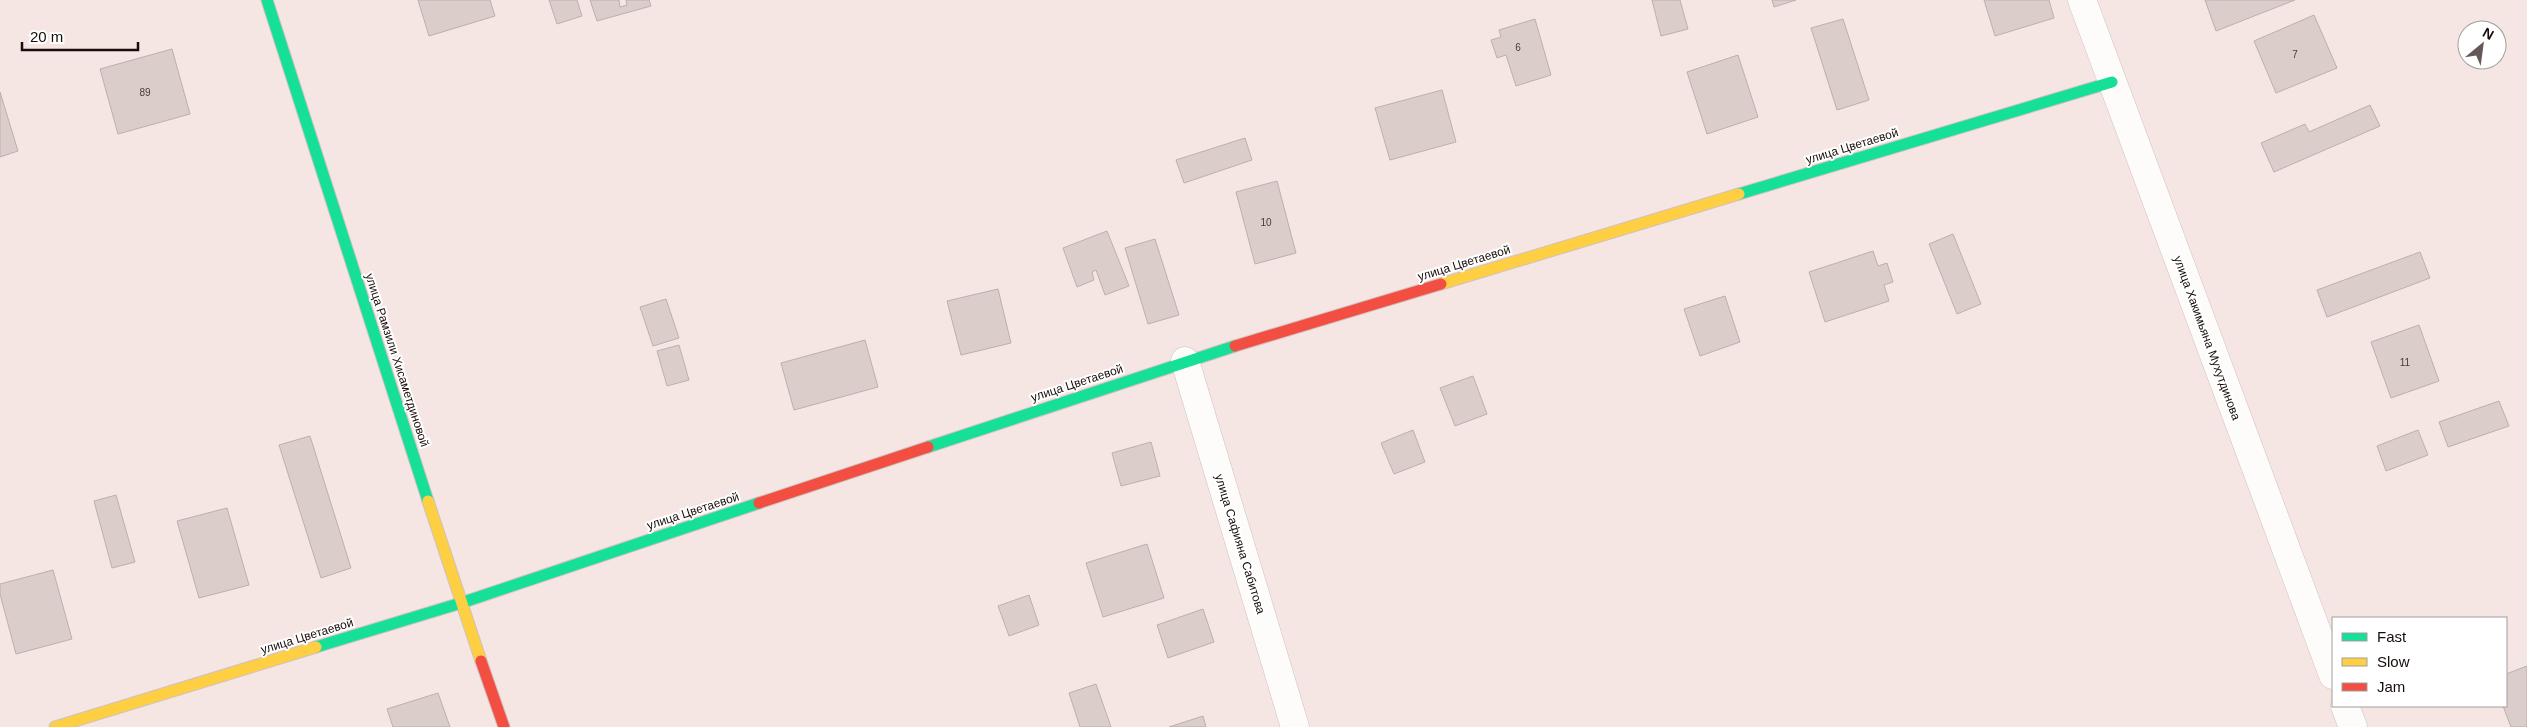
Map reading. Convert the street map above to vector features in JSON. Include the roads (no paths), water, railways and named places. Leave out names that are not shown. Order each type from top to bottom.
[{"type":"street","name":"улица Рамзили Хисаметдиновой","points":[[267,0],[461,603],[504,727]]},
{"type":"street","name":"улица Хакимьяна Мухутдинова","points":[[2082,0],[2332,672]]},
{"type":"street","name":"улица Цветаевой","points":[[55,727],[461,603],[1185,361],[2112,82]]},
{"type":"street","name":"улица Сафияна Сабитова","points":[[1185,361],[1295,727]]},
{"type":"street","points":[[2345,707],[2353,727]]}]
